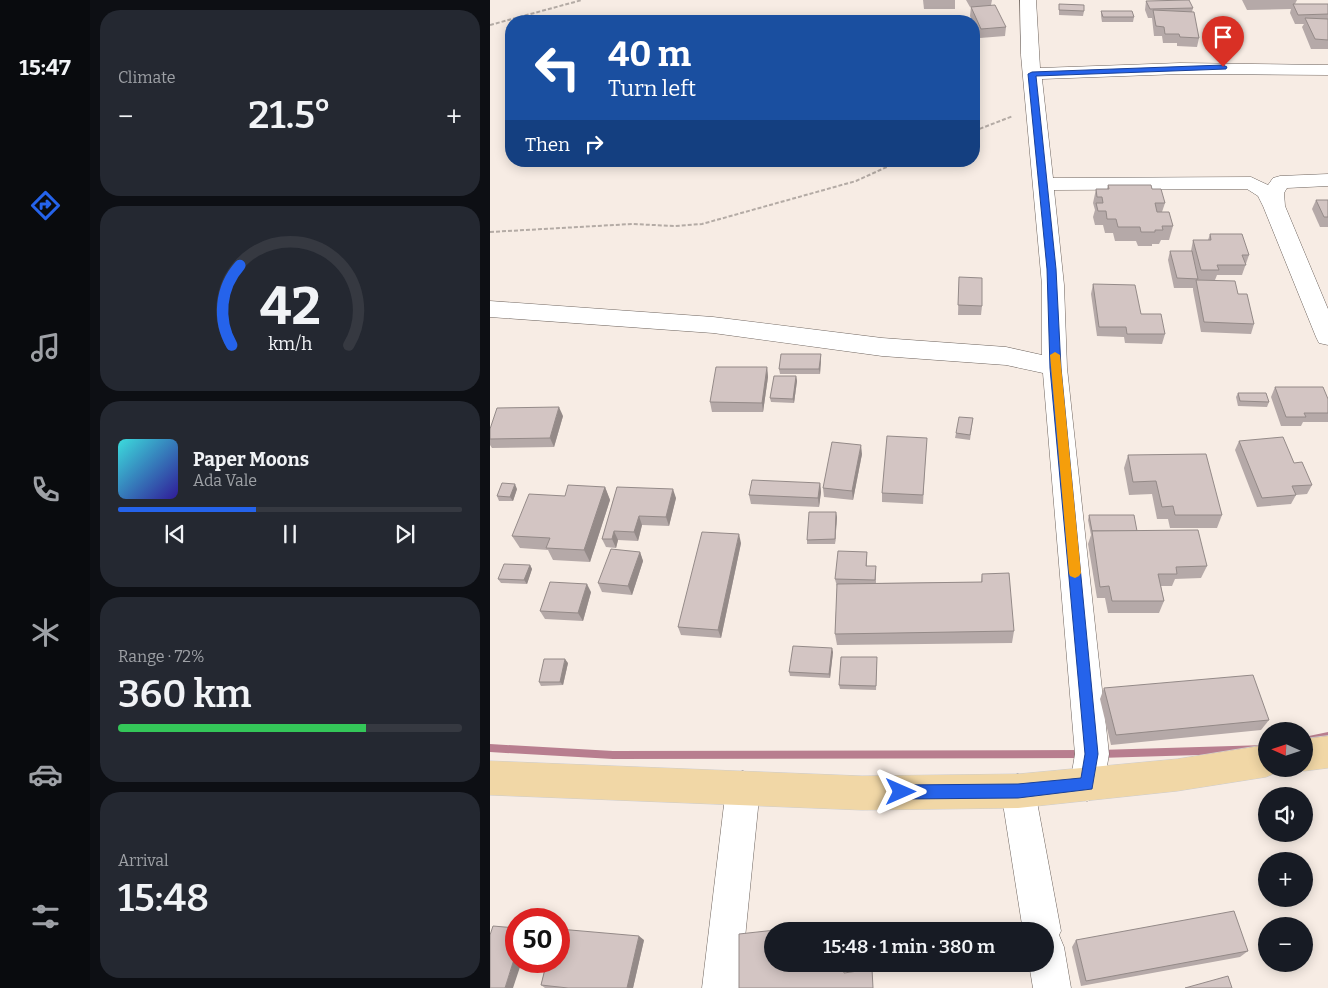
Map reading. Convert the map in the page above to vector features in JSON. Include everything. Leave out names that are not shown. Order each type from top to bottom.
[{"type":"main road","points":[[1313,754],[1328,752]]},
{"type":"main road","points":[[490,778],[862,793],[1018,791],[1176,775],[1258,762]]},
{"type":"street","points":[[1028,0],[1032,74],[1053,285],[1056,368],[1092,754],[1087,784]]},
{"type":"street","points":[[1032,74],[1190,68],[1273,67],[1328,70]]},
{"type":"street","points":[[1043,184],[1251,183],[1328,180]]},
{"type":"street","points":[[1274,206],[1274,193],[1280,182]]},
{"type":"street","points":[[1251,183],[1266,192],[1274,206],[1328,337]]},
{"type":"street","points":[[490,309],[713,324],[882,346],[1006,356],[1056,368]]},
{"type":"street","points":[[721,988],[743,788]]},
{"type":"street","points":[[1018,791],[1040,922]]},
{"type":"street","points":[[1049,972],[1052,988]]},
{"type":"path","points":[[529,15],[582,0]]},
{"type":"path","points":[[490,25],[505,21]]},
{"type":"path","points":[[980,130],[1036,107]]},
{"type":"path","points":[[490,232],[632,224],[675,226],[702,224],[856,181],[887,167]]},
{"type":"building","points":[[1189,0],[1193,8],[1150,9],[1146,1]]},
{"type":"building","points":[[1059,4],[1084,5],[1084,11],[1059,10]]},
{"type":"building","points":[[1293,4],[1328,4],[1328,14],[1298,15]]},
{"type":"building","points":[[995,5],[1006,27],[981,29],[980,15],[975,15],[971,7]]},
{"type":"building","points":[[1153,10],[1194,12],[1199,38],[1180,37],[1179,34],[1165,34],[1164,27],[1156,26]]},
{"type":"building","points":[[1101,11],[1132,11],[1134,17],[1103,17]]},
{"type":"building","points":[[1305,18],[1328,19],[1328,40],[1315,39]]},
{"type":"building","points":[[1108,185],[1151,185],[1152,189],[1161,189],[1165,203],[1155,203],[1157,212],[1169,212],[1173,226],[1162,226],[1163,230],[1155,230],[1155,232],[1141,232],[1140,227],[1118,227],[1116,219],[1107,219],[1106,211],[1098,211],[1096,203],[1103,203],[1102,197],[1097,197],[1096,189],[1109,189]]},
{"type":"building","points":[[1316,200],[1328,200],[1328,217],[1324,217]]},
{"type":"building","points":[[1210,234],[1242,234],[1249,255],[1242,255],[1246,265],[1217,265],[1219,270],[1201,270],[1193,240],[1211,240]]},
{"type":"building","points":[[1170,251],[1192,251],[1198,279],[1177,278]]},
{"type":"building","points":[[959,277],[982,278],[982,306],[958,305]]},
{"type":"building","points":[[1196,280],[1235,281],[1238,294],[1247,294],[1254,324],[1204,322]]},
{"type":"building","points":[[1093,284],[1135,285],[1141,314],[1161,314],[1165,334],[1127,334],[1126,327],[1099,327]]},
{"type":"building","points":[[781,354],[821,354],[819,369],[779,369]]},
{"type":"building","points":[[716,367],[767,367],[762,403],[710,402]]},
{"type":"building","points":[[774,376],[796,376],[793,399],[770,398]]},
{"type":"building","points":[[1275,387],[1323,387],[1328,399],[1328,413],[1304,413],[1306,417],[1286,417]]},
{"type":"building","points":[[1238,393],[1266,393],[1269,402],[1240,401]]},
{"type":"building","points":[[559,407],[550,438],[490,439],[490,429],[497,408]]},
{"type":"building","points":[[959,417],[973,418],[970,435],[956,433]]},
{"type":"building","points":[[887,436],[927,438],[923,495],[882,493]]},
{"type":"building","points":[[1283,437],[1294,463],[1302,462],[1312,485],[1292,486],[1296,495],[1262,498],[1239,441]]},
{"type":"building","points":[[832,442],[861,445],[852,491],[823,488]]},
{"type":"building","points":[[1206,454],[1222,515],[1175,515],[1173,506],[1162,507],[1156,481],[1133,482],[1128,455]]},
{"type":"building","points":[[752,480],[820,483],[818,498],[749,495]]},
{"type":"building","points":[[502,483],[515,484],[510,497],[497,496]]},
{"type":"building","points":[[568,485],[605,487],[584,550],[546,548],[550,538],[512,536],[529,494],[565,496]]},
{"type":"building","points":[[617,487],[673,489],[666,517],[639,516],[634,532],[614,531],[612,539],[602,539]]},
{"type":"building","points":[[809,512],[836,512],[835,539],[807,540]]},
{"type":"building","points":[[1089,515],[1134,515],[1137,531],[1092,531]]},
{"type":"building","points":[[1198,530],[1207,566],[1176,567],[1177,574],[1158,574],[1164,601],[1112,601],[1109,586],[1100,587],[1092,531]]},
{"type":"building","points":[[702,532],[739,534],[718,630],[678,627]]},
{"type":"building","points":[[611,549],[640,552],[628,586],[598,583]]},
{"type":"building","points":[[838,551],[867,552],[866,566],[876,566],[875,580],[835,579]]},
{"type":"building","points":[[504,564],[530,565],[524,580],[498,579]]},
{"type":"building","points":[[1009,573],[1014,631],[835,634],[837,584],[982,582],[982,574]]},
{"type":"building","points":[[550,582],[587,584],[578,613],[540,611]]},
{"type":"building","points":[[793,646],[832,648],[829,674],[789,672]]},
{"type":"building","points":[[841,657],[877,657],[876,686],[839,685]]},
{"type":"building","points":[[544,659],[565,659],[560,682],[539,682]]},
{"type":"building","points":[[1253,675],[1269,720],[1116,735],[1104,688]]},
{"type":"building","points":[[1234,911],[1248,951],[1086,981],[1076,940]]},
{"type":"building","points":[[493,926],[505,927],[505,973],[510,973],[505,988],[490,988],[490,935]]},
{"type":"building","points":[[570,930],[639,936],[627,988],[568,988],[541,985],[544,973],[570,973]]},
{"type":"building","points":[[764,931],[764,972],[872,972],[873,988],[739,988],[739,934]]},
{"type":"building","points":[[1228,976],[1232,988],[1185,988]]},
{"type":"waterway","points":[[1313,739],[1328,736]]},
{"type":"waterway","points":[[490,748],[613,755],[1085,754]]},
{"type":"waterway","points":[[1099,754],[1258,749]]},
{"type":"slow traffic","points":[[1055,355],[1075,573]]},
{"type":"route","points":[[901,792],[1018,791],[1087,784],[1092,754],[1056,368],[1052,269],[1032,74],[1223,67]]}]
